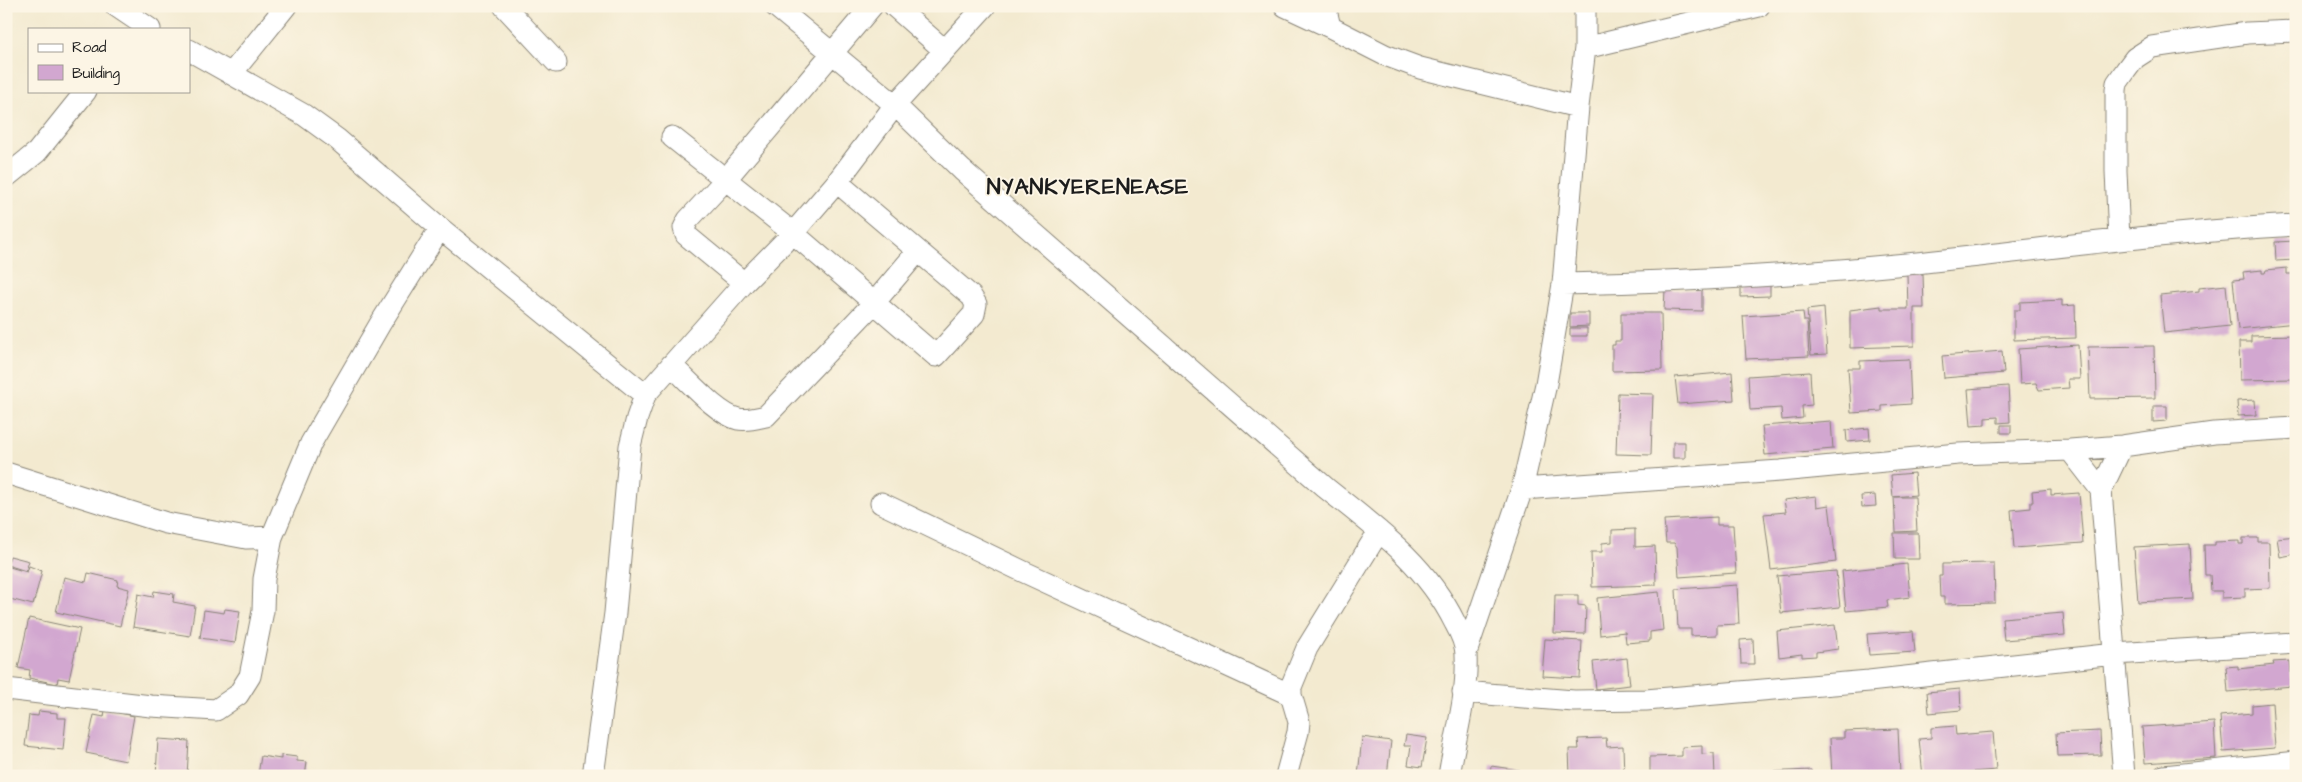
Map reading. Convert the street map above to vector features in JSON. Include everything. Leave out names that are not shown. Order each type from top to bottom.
[{"type":"street","points":[[116,6],[142,27]]},
{"type":"street","points":[[232,73],[286,6]]},
{"type":"street","points":[[504,6],[556,62]]},
{"type":"street","points":[[775,6],[895,105],[962,170],[1411,560],[1443,599],[1460,634],[1466,653]]},
{"type":"street","points":[[744,283],[686,235],[684,228],[688,220],[726,180],[872,6]]},
{"type":"street","points":[[894,6],[944,50]]},
{"type":"street","points":[[593,776],[615,613],[630,446],[645,395],[744,283],[793,233],[837,182],[895,105],[985,6]]},
{"type":"street","points":[[1285,6],[1385,55],[1420,68],[1578,107]]},
{"type":"street","points":[[1325,6],[1330,27]]},
{"type":"street","points":[[1448,776],[1463,692],[1466,653],[1522,489],[1546,384],[1563,284],[1585,48],[1585,6]]},
{"type":"street","points":[[1585,48],[1759,6]]},
{"type":"street","points":[[2119,240],[2116,180],[2116,90],[2117,82],[2135,58],[2152,47],[2247,33],[2296,31]]},
{"type":"street","points":[[190,51],[304,115],[337,139],[440,228],[645,395]]},
{"type":"street","points":[[6,177],[37,152],[85,92]]},
{"type":"street","points":[[672,137],[793,233],[936,356],[974,314],[976,304],[971,296],[837,182]]},
{"type":"street","points":[[1563,284],[1652,283],[1739,278],[1914,263],[2222,229],[2296,225]]},
{"type":"street","points":[[6,689],[151,706],[216,710],[238,695],[250,676],[263,611],[264,579],[272,538],[311,443],[380,324],[440,228]]},
{"type":"street","points":[[671,365],[724,413],[738,419],[751,420],[766,416],[874,303],[918,251]]},
{"type":"street","points":[[1522,489],[1780,471],[1958,454],[2122,446],[2214,433],[2296,428]]},
{"type":"street","points":[[2122,446],[2101,490],[2124,776]]},
{"type":"street","points":[[2070,450],[2101,490]]},
{"type":"street","points":[[6,473],[166,523],[246,538],[272,538]]},
{"type":"street","points":[[881,503],[1022,571],[1291,695]]},
{"type":"street","points":[[1286,776],[1298,732],[1297,711],[1291,695],[1291,687],[1307,648],[1379,531]]},
{"type":"street","points":[[1463,692],[1574,701],[1646,700],[1869,681],[2114,654],[2296,643]]},
{"type":"street","points":[[2164,776],[2296,762]]},
{"type":"building","points":[[2296,241],[2296,260],[2276,261],[2275,242]]},
{"type":"building","points":[[2287,268],[2287,274],[2296,274],[2296,323],[2238,329],[2233,280],[2244,279],[2243,272],[2262,270],[2262,273],[2265,273],[2266,270]]},
{"type":"building","points":[[1907,274],[1923,274],[1924,308],[1914,308],[1914,346],[1850,348],[1850,310],[1881,306],[1881,309],[1908,309]]},
{"type":"building","points":[[1770,280],[1770,296],[1741,297],[1741,282]]},
{"type":"building","points":[[2226,285],[2230,326],[2164,333],[2160,295],[2199,291],[2199,288]]},
{"type":"building","points":[[1665,290],[1702,290],[1702,311],[1664,310]]},
{"type":"building","points":[[2062,300],[2062,306],[2075,305],[2076,338],[2014,340],[2014,310],[2020,310],[2020,302]]},
{"type":"building","points":[[1824,308],[1827,354],[1811,355],[1807,310]]},
{"type":"building","points":[[1803,312],[1804,321],[1807,321],[1809,356],[1746,359],[1743,316]]},
{"type":"building","points":[[1570,313],[1589,313],[1589,326],[1570,327]]},
{"type":"building","points":[[1621,313],[1661,313],[1662,370],[1612,371],[1612,345],[1615,345],[1615,341],[1621,341]]},
{"type":"building","points":[[1570,328],[1587,328],[1587,336],[1570,336]]},
{"type":"building","points":[[2296,335],[2296,379],[2240,380],[2239,342],[2251,342],[2251,336]]},
{"type":"building","points":[[2078,345],[2080,379],[2068,379],[2069,388],[2039,390],[2036,383],[2020,384],[2018,349]]},
{"type":"building","points":[[2154,346],[2155,398],[2090,399],[2088,347]]},
{"type":"building","points":[[2002,351],[2004,373],[1944,378],[1942,356]]},
{"type":"building","points":[[1909,359],[1911,404],[1882,406],[1882,411],[1851,413],[1848,368],[1860,368],[1860,361]]},
{"type":"building","points":[[1732,372],[1734,400],[1678,404],[1675,377]]},
{"type":"building","points":[[1810,372],[1812,405],[1802,406],[1803,418],[1782,420],[1781,408],[1750,410],[1748,376]]},
{"type":"building","points":[[2008,386],[2010,422],[1998,423],[1998,417],[1985,418],[1985,425],[1971,426],[1968,389]]},
{"type":"building","points":[[1618,393],[1653,394],[1651,455],[1616,454]]},
{"type":"building","points":[[2255,400],[2256,415],[2238,416],[2237,401]]},
{"type":"building","points":[[2153,406],[2167,406],[2167,421],[2153,422]]},
{"type":"building","points":[[1831,421],[1833,449],[1765,455],[1762,426]]},
{"type":"building","points":[[2001,425],[2011,425],[2011,433],[2001,433]]},
{"type":"building","points":[[1869,428],[1870,440],[1847,442],[1846,430]]},
{"type":"building","points":[[1673,442],[1685,442],[1685,458],[1673,458]]},
{"type":"building","points":[[1914,473],[1916,495],[1893,497],[1891,475]]},
{"type":"building","points":[[2051,489],[2051,495],[2079,493],[2083,543],[2014,548],[2011,510],[2031,508],[2031,502],[2033,502],[2032,491]]},
{"type":"building","points":[[1875,495],[1876,506],[1862,507],[1861,496]]},
{"type":"building","points":[[1816,496],[1817,507],[1829,505],[1836,562],[1771,570],[1764,514],[1786,512],[1784,500]]},
{"type":"building","points":[[1894,497],[1915,497],[1917,531],[1896,532]]},
{"type":"building","points":[[1717,517],[1717,525],[1733,525],[1736,573],[1679,577],[1677,547],[1674,543],[1666,543],[1664,520]]},
{"type":"building","points":[[1635,529],[1635,547],[1655,546],[1656,585],[1592,587],[1591,552],[1602,552],[1602,543],[1612,542],[1612,530]]},
{"type":"building","points":[[1894,533],[1918,533],[1919,559],[1895,559]]},
{"type":"building","points":[[2296,536],[2296,554],[2280,557],[2277,538]]},
{"type":"building","points":[[2243,538],[2258,538],[2258,542],[2269,542],[2270,588],[2245,589],[2245,597],[2222,598],[2222,591],[2211,591],[2210,575],[2205,575],[2204,545],[2215,545],[2215,542],[2239,541],[2239,544],[2243,544]]},
{"type":"building","points":[[2190,544],[2193,599],[2138,602],[2134,547]]},
{"type":"building","points":[[10,556],[29,561],[26,571],[7,565]]},
{"type":"building","points":[[1994,563],[1995,603],[1944,604],[1944,597],[1940,597],[1939,576],[1942,576],[1942,564]]},
{"type":"building","points":[[1907,564],[1910,597],[1887,600],[1888,607],[1846,611],[1842,571]]},
{"type":"building","points":[[6,566],[27,572],[29,566],[42,571],[33,605],[6,598]]},
{"type":"building","points":[[1836,571],[1840,607],[1781,613],[1777,576]]},
{"type":"building","points":[[88,573],[118,580],[117,586],[129,589],[120,626],[56,612],[64,577],[86,582]]},
{"type":"building","points":[[1737,585],[1739,624],[1717,625],[1717,635],[1691,636],[1691,629],[1678,629],[1676,589]]},
{"type":"building","points":[[154,591],[174,594],[173,602],[195,606],[190,636],[133,627],[138,594],[153,597]]},
{"type":"building","points":[[1659,592],[1663,630],[1650,632],[1650,641],[1626,643],[1625,632],[1600,635],[1597,598]]},
{"type":"building","points":[[1555,595],[1578,595],[1578,605],[1586,606],[1585,634],[1554,633]]},
{"type":"building","points":[[225,609],[240,611],[235,643],[200,638],[204,610],[224,613]]},
{"type":"building","points":[[2063,613],[2065,635],[2004,640],[2002,618]]},
{"type":"building","points":[[29,618],[80,629],[69,680],[58,678],[57,684],[29,678],[30,670],[18,668]]},
{"type":"building","points":[[1835,625],[1838,649],[1816,652],[1816,656],[1802,657],[1802,654],[1779,657],[1777,631]]},
{"type":"building","points":[[1913,631],[1915,652],[1869,655],[1867,634]]},
{"type":"building","points":[[1545,639],[1582,641],[1580,678],[1542,676]]},
{"type":"building","points":[[1753,639],[1754,664],[1741,664],[1740,640]]},
{"type":"building","points":[[1627,658],[1630,685],[1596,689],[1593,662]]},
{"type":"building","points":[[2290,661],[2292,686],[2228,692],[2226,667],[2238,666],[2238,669],[2274,665],[2273,662]]},
{"type":"building","points":[[1960,689],[1961,710],[1929,713],[1927,692]]},
{"type":"building","points":[[2272,703],[2275,748],[2223,752],[2220,716],[2252,713],[2252,705]]},
{"type":"building","points":[[105,710],[134,716],[126,761],[86,753],[94,715],[104,717]]},
{"type":"building","points":[[39,711],[57,713],[57,718],[66,718],[63,750],[25,746],[29,715],[38,716]]},
{"type":"building","points":[[2214,722],[2216,758],[2145,763],[2142,727]]},
{"type":"building","points":[[1955,726],[1956,735],[1993,732],[1996,770],[1923,776],[1919,739],[1931,738],[1931,728]]},
{"type":"building","points":[[1898,729],[1900,776],[1832,776],[1830,738],[1844,738],[1844,731]]},
{"type":"building","points":[[2100,731],[2101,755],[2057,756],[2056,733]]},
{"type":"building","points":[[1406,735],[1427,738],[1422,767],[1408,765],[1411,746],[1404,746]]},
{"type":"building","points":[[1362,737],[1391,741],[1387,776],[1358,776]]},
{"type":"building","points":[[1606,738],[1607,747],[1623,746],[1624,776],[1570,776],[1569,749],[1579,749],[1578,739]]},
{"type":"building","points":[[158,739],[189,741],[187,776],[156,776]]},
{"type":"building","points":[[1702,746],[1702,754],[1714,753],[1715,776],[1650,776],[1650,757],[1682,756],[1682,747]]},
{"type":"building","points":[[281,755],[297,757],[297,761],[307,762],[305,776],[258,775],[261,756],[281,759]]},
{"type":"building","points":[[1491,766],[1520,770],[1520,776],[1490,776]]},
{"type":"building","points":[[1812,770],[1813,776],[1741,776],[1741,773]]},
{"type":"district","name":"NYANKYERENEASE","points":[[1088,187]]}]
